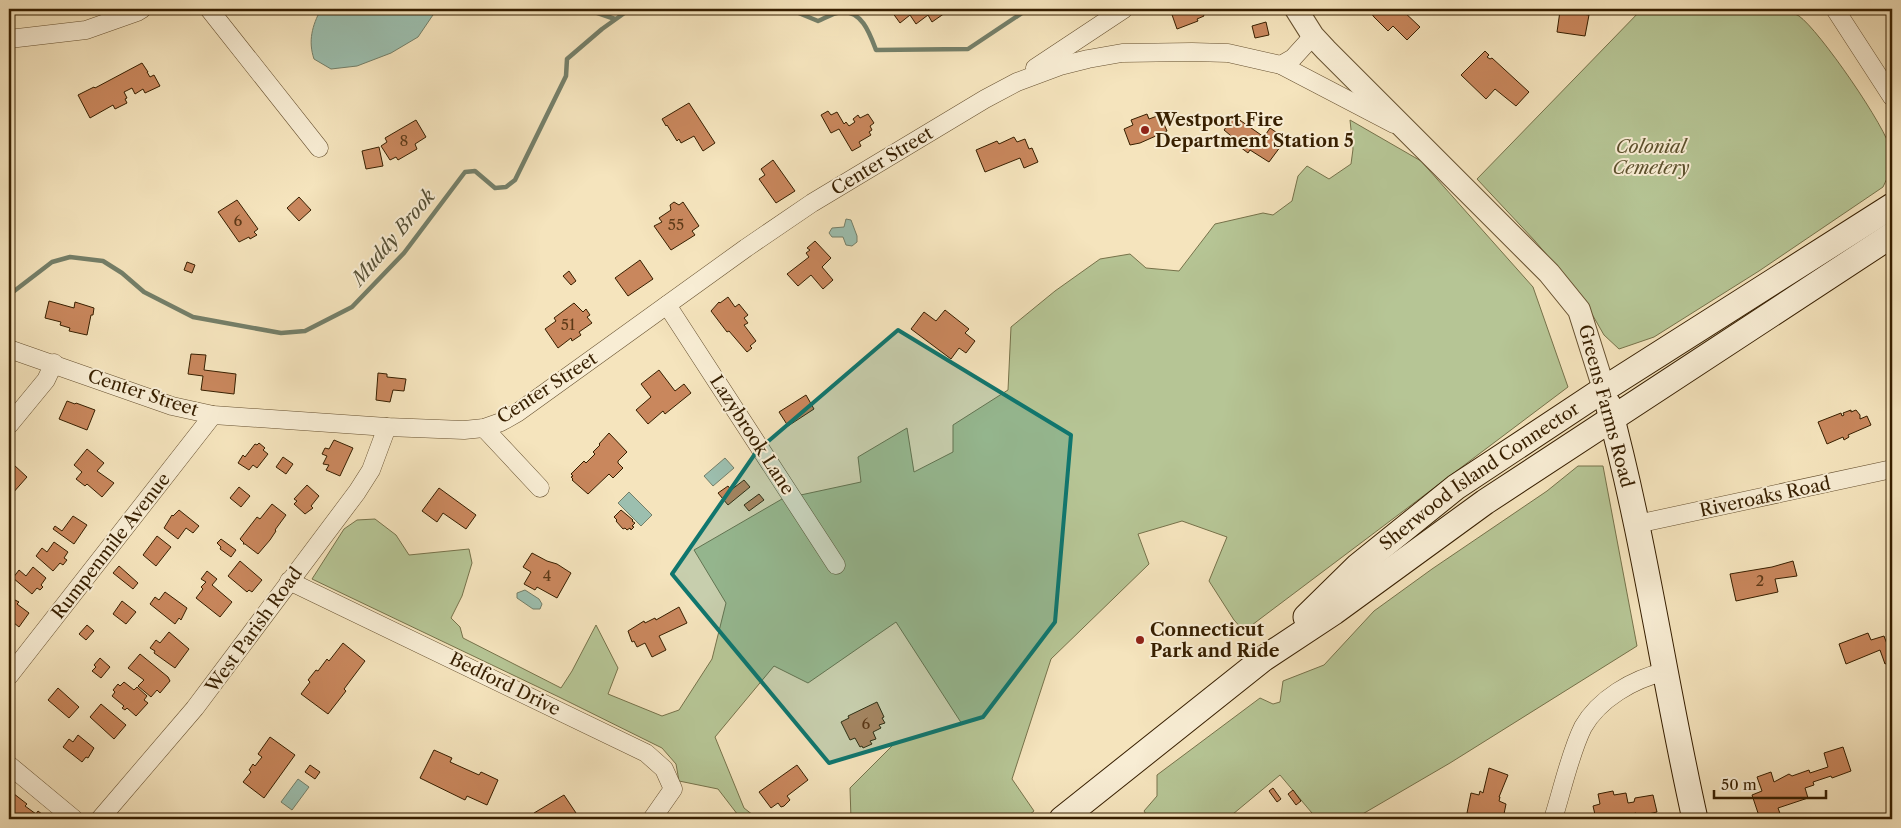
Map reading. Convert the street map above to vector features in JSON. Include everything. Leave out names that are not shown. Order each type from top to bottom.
[{"type":"main road","name":"Sherwood Island Connector","points":[[1263,659],[1358,566],[1409,524],[1478,472],[1604,389],[1892,206]]},
{"type":"main road","name":"Sherwood Island Connector","points":[[1062,819],[1263,659],[1334,612],[1486,502],[1892,236]]},
{"type":"main road","name":"Greens Farms Road","points":[[1604,389],[1637,524],[1664,672],[1695,819]]},
{"type":"street","points":[[9,39],[86,30],[142,9]]},
{"type":"street","points":[[209,9],[319,148]]},
{"type":"street","name":"Center Street","points":[[1017,82],[1032,69],[1124,9]]},
{"type":"street","name":"Greens Farms Road","points":[[1296,9],[1313,36],[1549,273],[1579,310],[1604,389]]},
{"type":"street","points":[[1835,9],[1892,98]]},
{"type":"street","points":[[1280,65],[1293,58],[1313,36]]},
{"type":"street","name":"Center Street","points":[[9,349],[54,363],[172,406],[212,415],[387,427],[464,430],[484,428],[501,422],[517,413],[812,203],[985,99],[1017,82],[1060,66],[1122,53],[1228,53],[1280,65],[1406,130]]},
{"type":"street","name":"Lazybrook Lane","points":[[667,305],[836,565]]},
{"type":"street","points":[[9,425],[46,380],[54,363]]},
{"type":"street","name":"Rumpenmile Avenue","points":[[9,676],[212,415]]},
{"type":"street","name":"West Parish Road","points":[[100,819],[195,708],[357,492],[370,470],[387,427]]},
{"type":"street","points":[[484,428],[540,488]]},
{"type":"street","name":"Riveroaks Road","points":[[1637,524],[1892,470]]},
{"type":"street","name":"Bedford Drive","points":[[290,581],[646,753],[664,769],[672,789],[652,819]]},
{"type":"street","points":[[1553,819],[1578,737],[1591,715],[1610,698],[1628,686],[1651,675],[1664,672]]},
{"type":"street","points":[[9,765],[74,819]]},
{"type":"highlighted area","points":[[898,330],[1071,435],[1055,622],[983,717],[829,763],[672,574],[757,451]]},
{"type":"green space","name":"Colonial Cemetery","points":[[1642,9],[1782,9],[1799,16],[1809,25],[1836,59],[1878,122],[1887,139],[1892,161],[1883,187],[1759,271],[1654,337],[1619,349],[1604,335],[1581,295],[1535,241],[1477,179]]},
{"type":"green space","points":[[1350,120],[1421,161],[1533,287],[1568,387],[1244,631],[1234,620],[1209,581],[1227,537],[1182,521],[1138,534],[1149,564],[1051,659],[1012,779],[1034,811],[1024,819],[851,819],[850,788],[895,743],[962,724],[896,622],[808,683],[774,666],[715,737],[744,808],[758,819],[741,819],[718,789],[679,781],[676,764],[662,748],[312,579],[344,529],[357,520],[375,519],[396,535],[409,555],[469,549],[472,563],[462,596],[451,618],[460,627],[463,638],[561,688],[596,625],[618,668],[608,694],[662,716],[679,710],[712,659],[726,603],[694,550],[782,499],[861,482],[858,457],[907,428],[914,472],[953,452],[953,425],[1008,390],[1011,327],[1055,291],[1100,259],[1130,254],[1146,268],[1179,271],[1215,224],[1263,213],[1273,215],[1292,201],[1298,176],[1307,166],[1329,179],[1351,164],[1353,149]]},
{"type":"green space","points":[[1578,466],[1603,466],[1637,646],[1450,763],[1354,819],[1317,819],[1280,775],[1227,819],[1149,819],[1144,811],[1157,796],[1157,775],[1260,698],[1273,704],[1280,702],[1283,681],[1324,665],[1374,611],[1547,491]]},
{"type":"shaded area","points":[[321,9],[437,9],[418,37],[391,53],[357,66],[331,69],[314,59],[311,46],[315,21]]},
{"type":"shaded area","points":[[846,219],[851,220],[857,236],[857,242],[852,246],[846,245],[843,237],[832,237],[829,233],[832,228],[844,227]]},
{"type":"shaded area","points":[[725,458],[734,468],[713,486],[704,476]]},
{"type":"shaded area","points":[[629,492],[652,515],[641,526],[618,503]]},
{"type":"shaded area","points":[[525,590],[539,599],[542,604],[540,609],[533,609],[517,598],[517,593]]},
{"type":"shaded area","points":[[298,779],[309,787],[292,810],[281,802]]},
{"type":"building","points":[[896,9],[941,9],[945,13],[932,22],[928,15],[916,24],[910,15],[900,23],[892,12]]},
{"type":"building","points":[[1170,9],[1201,9],[1204,16],[1197,19],[1198,21],[1177,29]]},
{"type":"building","points":[[1368,9],[1401,9],[1420,27],[1407,40],[1393,26],[1388,31]]},
{"type":"building","points":[[1560,11],[1589,15],[1585,36],[1557,32]]},
{"type":"building","points":[[1266,22],[1269,35],[1255,38],[1252,26]]},
{"type":"building","points":[[1485,51],[1489,55],[1487,57],[1492,58],[1529,92],[1516,106],[1495,89],[1486,99],[1461,75]]},
{"type":"building","points":[[142,63],[150,77],[154,75],[160,86],[145,93],[143,89],[135,94],[132,88],[124,92],[127,103],[115,109],[113,105],[90,118],[78,95]]},
{"type":"building","points":[[689,103],[715,143],[703,151],[694,136],[681,143],[679,139],[677,141],[662,119]]},
{"type":"building","points":[[828,111],[831,115],[837,112],[844,124],[846,122],[849,126],[855,122],[853,119],[858,115],[860,118],[868,114],[874,123],[870,126],[872,130],[869,132],[871,135],[859,142],[861,146],[852,151],[839,129],[831,133],[821,115]]},
{"type":"building","name":"Westport Fire Department Station 5","points":[[1147,114],[1149,119],[1160,115],[1167,131],[1140,143],[1130,145],[1124,129],[1133,125],[1131,120]]},
{"type":"building","points":[[1234,116],[1264,137],[1270,128],[1286,139],[1269,162],[1250,150],[1248,153],[1236,144],[1236,140],[1224,130]]},
{"type":"building","points":[[416,120],[426,137],[415,144],[417,149],[398,160],[396,157],[390,160],[381,146],[387,142],[385,138]]},
{"type":"building","points":[[1014,137],[1017,142],[1025,139],[1029,149],[1032,148],[1038,162],[1024,168],[1020,158],[985,172],[976,150],[997,141],[999,144]]},
{"type":"building","points":[[379,147],[383,166],[366,169],[362,151]]},
{"type":"building","points":[[773,160],[795,191],[776,203],[759,179],[765,175],[761,169]]},
{"type":"building","points":[[299,197],[311,210],[299,221],[287,208]]},
{"type":"building","points":[[237,200],[258,229],[254,232],[257,235],[239,242],[218,212]]},
{"type":"building","points":[[674,202],[679,205],[683,202],[699,226],[692,231],[695,235],[671,250],[654,226],[662,222],[659,218],[671,210],[670,205]]},
{"type":"building","points":[[815,241],[831,258],[822,267],[833,280],[823,289],[811,275],[798,286],[787,274],[809,257],[806,253],[810,250],[807,248]]},
{"type":"building","points":[[640,260],[653,279],[628,296],[615,278]]},
{"type":"building","points":[[187,262],[195,265],[192,273],[184,270]]},
{"type":"building","points":[[569,271],[576,281],[571,285],[563,276]]},
{"type":"building","points":[[728,297],[735,307],[739,304],[748,315],[744,318],[748,323],[744,325],[756,341],[747,352],[729,331],[727,332],[711,311],[719,302]]},
{"type":"building","points":[[49,301],[74,308],[75,302],[94,308],[87,335],[69,331],[70,328],[60,325],[61,322],[45,318]]},
{"type":"building","points":[[574,303],[583,312],[586,309],[590,315],[587,317],[592,323],[579,332],[581,335],[572,341],[571,338],[558,348],[545,329],[556,321],[554,318]]},
{"type":"building","points":[[945,310],[969,329],[965,333],[975,341],[966,353],[959,348],[951,359],[911,329],[924,312],[936,321]]},
{"type":"building","points":[[191,354],[206,355],[204,370],[236,374],[234,394],[201,390],[203,376],[188,374]]},
{"type":"building","points":[[659,370],[675,391],[684,384],[691,393],[665,414],[663,411],[648,424],[636,410],[651,397],[641,384]]},
{"type":"building","points":[[378,373],[387,374],[387,377],[406,379],[404,391],[393,390],[390,402],[376,400]]},
{"type":"building","points":[[806,395],[814,409],[788,426],[779,412]]},
{"type":"building","points":[[67,401],[95,410],[87,430],[59,419]]},
{"type":"building","points":[[1851,410],[1851,412],[1856,410],[1860,415],[1860,419],[1867,416],[1871,425],[1848,435],[1849,437],[1844,440],[1843,437],[1827,444],[1818,422],[1841,413],[1842,416],[1844,415],[1843,413]]},
{"type":"building","points":[[609,433],[627,452],[618,461],[623,468],[613,478],[609,474],[588,494],[572,480],[571,477],[573,476],[571,474],[584,461],[586,463],[595,454],[593,452]]},
{"type":"building","points":[[334,440],[353,448],[340,476],[326,470],[329,465],[323,464],[327,456],[322,454],[325,448],[329,449]]},
{"type":"building","points":[[259,443],[268,454],[257,468],[253,465],[249,470],[238,463],[243,455],[245,457],[255,444]]},
{"type":"building","points":[[87,449],[104,463],[97,471],[114,483],[102,497],[87,484],[85,486],[76,479],[82,472],[74,465]]},
{"type":"building","points":[[283,457],[293,464],[286,474],[276,467]]},
{"type":"building","points":[[14,465],[27,477],[12,494],[9,491],[9,471]]},
{"type":"building","points":[[744,480],[750,487],[728,505],[718,493],[728,486],[731,490]]},
{"type":"building","points":[[307,485],[319,496],[311,506],[313,508],[305,514],[294,504],[297,501],[294,499]]},
{"type":"building","points":[[239,487],[250,496],[241,507],[230,498]]},
{"type":"building","points":[[439,488],[476,515],[466,529],[443,513],[437,522],[422,511]]},
{"type":"building","points":[[759,494],[764,500],[749,511],[744,505]]},
{"type":"building","points":[[272,504],[286,515],[270,540],[258,554],[243,544],[240,539],[257,517],[260,519]]},
{"type":"building","points":[[179,510],[199,526],[193,533],[186,528],[178,539],[164,528],[172,515]]},
{"type":"building","points":[[621,510],[635,523],[631,530],[630,528],[627,530],[623,529],[614,517]]},
{"type":"building","points":[[73,516],[87,525],[74,544],[53,529],[55,526],[62,531]]},
{"type":"building","points":[[157,536],[171,547],[156,566],[143,555]]},
{"type":"building","points":[[221,539],[236,550],[231,557],[220,549],[221,547],[217,543]]},
{"type":"building","points":[[54,542],[68,552],[64,558],[67,560],[63,565],[60,563],[53,571],[36,556],[42,548],[47,552]]},
{"type":"building","points":[[532,553],[557,564],[571,573],[557,598],[537,587],[535,590],[524,584],[531,572],[523,567]]},
{"type":"building","points":[[240,561],[262,580],[252,592],[249,590],[247,592],[228,576]]},
{"type":"building","points":[[1793,561],[1797,576],[1775,579],[1778,592],[1736,601],[1730,574],[1772,567]]},
{"type":"building","points":[[119,566],[138,583],[133,589],[113,573]]},
{"type":"building","points":[[33,567],[46,578],[41,585],[43,587],[40,590],[37,588],[32,594],[13,578],[19,570],[26,576]]},
{"type":"building","points":[[207,571],[217,579],[212,585],[232,602],[220,617],[196,598],[203,589],[201,587],[206,582],[201,579]]},
{"type":"building","points":[[165,592],[187,608],[181,620],[179,618],[175,624],[150,604],[155,597],[159,600]]},
{"type":"building","points":[[9,597],[19,602],[17,604],[29,613],[19,627],[9,619]]},
{"type":"building","points":[[122,601],[136,612],[126,624],[113,614]]},
{"type":"building","points":[[679,607],[687,623],[659,636],[666,650],[652,657],[645,643],[637,647],[634,641],[632,642],[628,631],[644,621],[645,623],[655,618],[656,620]]},
{"type":"building","points":[[87,625],[94,631],[86,640],[79,634]]},
{"type":"building","points":[[169,632],[189,649],[175,668],[150,648],[156,640],[160,643]]},
{"type":"building","points":[[1868,633],[1871,640],[1884,636],[1887,644],[1892,643],[1892,661],[1885,664],[1880,650],[1846,664],[1839,644]]},
{"type":"building","points":[[343,643],[365,661],[344,689],[346,691],[328,714],[301,694],[316,670],[318,671],[327,659],[329,661]]},
{"type":"building","points":[[140,654],[168,677],[170,681],[160,693],[157,690],[151,697],[138,686],[144,680],[128,668]]},
{"type":"building","points":[[100,658],[110,667],[101,678],[92,671]]},
{"type":"building","points":[[124,682],[134,690],[137,687],[147,696],[144,700],[148,703],[136,716],[127,708],[125,710],[122,708],[124,706],[112,696],[115,692],[113,690],[118,684],[120,686]]},
{"type":"building","points":[[58,688],[79,707],[69,718],[48,700]]},
{"type":"building","points":[[877,702],[885,723],[879,725],[881,728],[873,732],[876,739],[870,741],[872,744],[863,748],[862,746],[860,747],[855,738],[850,740],[841,722],[849,718],[848,716]]},
{"type":"building","points":[[101,704],[126,725],[114,739],[90,717]]},
{"type":"building","points":[[78,735],[94,748],[88,758],[86,757],[82,762],[63,747],[69,739],[73,742]]},
{"type":"building","points":[[270,737],[295,755],[264,798],[243,782],[251,772],[249,770],[253,764],[255,766],[262,757],[258,754]]},
{"type":"building","points":[[1843,747],[1851,771],[1813,782],[1814,785],[1805,788],[1808,798],[1778,808],[1782,819],[1760,819],[1752,795],[1762,791],[1757,777],[1771,772],[1774,782],[1789,774],[1792,776],[1809,770],[1810,773],[1828,767],[1824,753]]},
{"type":"building","points":[[434,750],[452,758],[450,762],[479,775],[481,772],[498,780],[487,805],[467,796],[465,800],[420,778]]},
{"type":"building","points":[[310,765],[320,772],[315,779],[305,772]]},
{"type":"building","points":[[797,765],[808,780],[787,796],[790,800],[784,806],[781,807],[778,803],[771,808],[759,792]]},
{"type":"building","points":[[1489,768],[1508,775],[1499,797],[1499,801],[1506,804],[1504,814],[1508,816],[1507,819],[1481,819],[1481,817],[1467,813],[1471,793],[1479,795],[1480,791],[1483,793]]},
{"type":"building","points":[[1273,788],[1281,799],[1277,802],[1269,791]]},
{"type":"building","points":[[9,790],[27,804],[25,806],[36,814],[38,811],[43,815],[40,819],[9,819]]},
{"type":"building","points":[[1293,790],[1301,801],[1296,805],[1288,794]]},
{"type":"building","points":[[1613,791],[1614,795],[1626,793],[1628,803],[1634,802],[1635,798],[1653,795],[1657,812],[1639,816],[1636,813],[1625,816],[1626,819],[1596,819],[1593,806],[1600,804],[1598,794]]},
{"type":"building","points":[[564,795],[580,819],[538,819],[534,813]]},
{"type":"waterway","points":[[586,9],[615,19]]},
{"type":"waterway","name":"Muddy Brook","points":[[9,295],[52,262],[70,257],[103,261],[122,273],[144,292],[193,317],[281,333],[305,331],[352,307],[404,253],[465,172],[475,171],[495,188],[506,187],[515,180],[566,76],[567,59],[602,29],[630,9]]},
{"type":"waterway","name":"Muddy Brook","points":[[789,9],[818,21],[832,14],[848,12],[860,19],[864,24],[876,50],[968,49],[1028,9]]},
{"type":"place","name":"Westport Fire Department Station 5","points":[[1145,130]]},
{"type":"place","name":"Connecticut Park and Ride","points":[[1140,640]]}]
